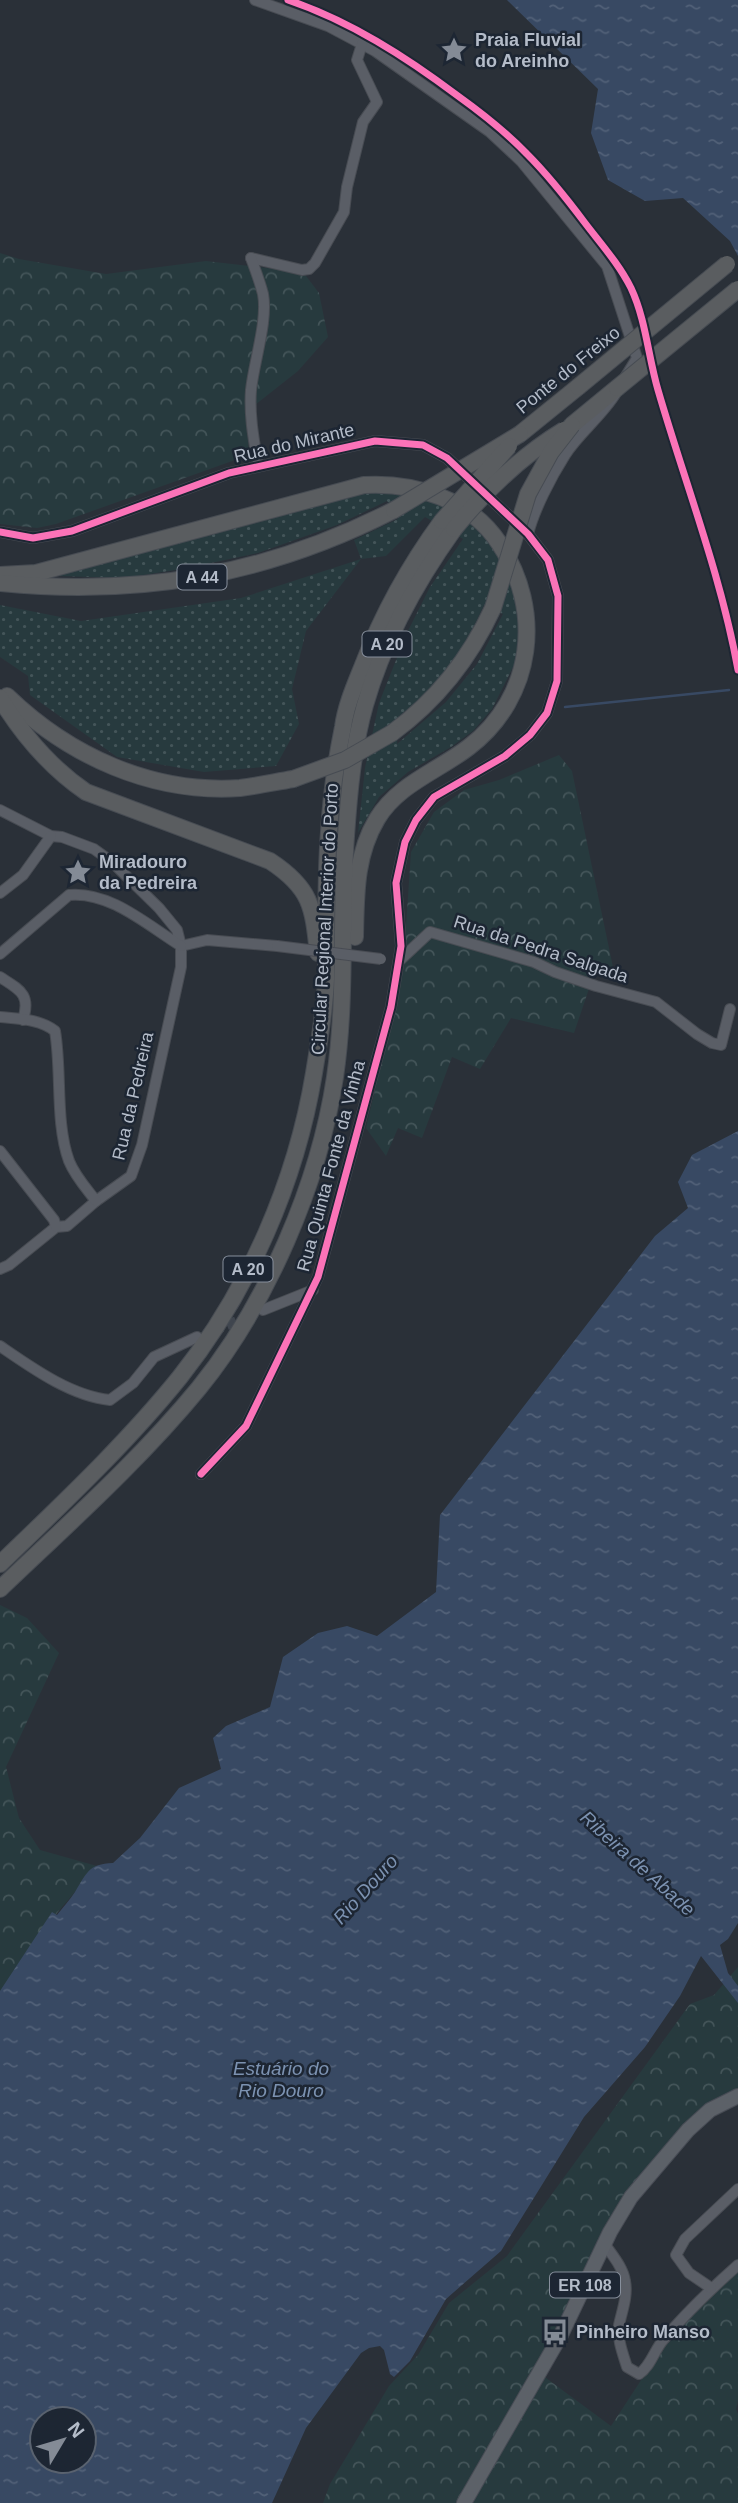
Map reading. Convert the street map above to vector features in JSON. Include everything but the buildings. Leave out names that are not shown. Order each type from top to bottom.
[{"type":"highway","name":"Ponte do Freixo","points":[[520,434],[738,255]]},
{"type":"highway","name":"A 20","points":[[572,425],[738,289]]},
{"type":"highway","name":"Circular Regional Interior do Porto","points":[[0,1589],[133,1461],[198,1388],[248,1315],[285,1244],[316,1158],[335,1079],[342,1019],[346,837],[359,731],[365,704],[390,636],[448,525],[473,506],[533,449],[572,425]]},
{"type":"highway","points":[[0,690],[27,715],[71,747],[94,759],[150,779],[178,785],[241,788],[293,779],[345,760],[392,733],[435,696],[460,666],[493,608],[528,494],[551,452],[572,425]]},
{"type":"highway","name":"A 44","points":[[0,583],[54,589],[108,588],[176,582],[276,559],[313,546],[394,510],[520,434]]},
{"type":"highway","name":"Circular Regional Interior do Porto","points":[[0,1563],[57,1510],[145,1418],[181,1375],[231,1302],[266,1235],[296,1152],[314,1075],[326,982],[329,832],[343,725],[351,695],[377,628],[398,587],[520,434]]},
{"type":"highway","points":[[0,575],[37,573],[364,485],[410,487],[440,496],[482,523],[498,540],[511,561],[525,600],[528,628],[522,669],[510,700],[492,725],[469,747],[405,789],[378,817],[364,846],[358,868],[352,982],[342,1019]]},
{"type":"highway","points":[[0,698],[48,761],[86,792],[270,861],[292,876],[306,893],[314,915],[322,1018]]},
{"type":"main road","name":"ER 108","points":[[464,2503],[561,2335],[604,2243],[631,2197],[688,2130],[710,2110],[738,2096]]},
{"type":"street","points":[[255,0],[328,26],[362,44],[491,132],[521,161],[607,266],[637,358],[609,405],[565,454],[531,520],[528,534]]},
{"type":"street","points":[[258,466],[251,393],[262,327],[263,295],[251,258],[302,270],[309,269],[316,263],[344,212],[346,187],[362,122],[377,102],[357,60],[362,44]]},
{"type":"street","name":"Rua do Mirante","points":[[0,532],[33,538],[72,531],[229,473],[375,441],[423,445],[447,458],[528,534],[548,560],[558,596],[556,681],[551,702],[547,713],[530,735],[505,756],[433,797],[416,820],[405,842],[396,883],[401,946],[399,961]]},
{"type":"street","points":[[0,810],[51,836],[62,837],[94,849],[112,862],[159,908],[177,930],[181,946]]},
{"type":"street","points":[[0,892],[23,875],[51,836]]},
{"type":"street","points":[[0,954],[69,895],[81,894],[112,903],[181,946],[207,940],[399,961]]},
{"type":"street","name":"Rua da Pedra Salgada","points":[[399,961],[430,932],[534,962],[596,986],[656,1002],[697,1034],[712,1043],[722,1045],[730,1009]]},
{"type":"street","name":"Rua da Pedreira","points":[[0,1269],[9,1265],[57,1227],[67,1226],[131,1176],[136,1165],[181,967],[181,946]]},
{"type":"street","name":"Rua Quinta Fonte da Vinha","points":[[201,1474],[246,1426],[313,1290],[391,1007],[399,961]]},
{"type":"street","points":[[0,977],[22,992],[26,999],[27,1007],[23,1020]]},
{"type":"street","points":[[0,1017],[48,1026],[55,1031],[64,1144],[81,1183],[96,1201]]},
{"type":"street","points":[[0,1151],[57,1227]]},
{"type":"street","points":[[263,1310],[313,1290]]},
{"type":"street","points":[[0,1346],[76,1391],[93,1398],[110,1400],[133,1384],[154,1357],[197,1337]]},
{"type":"street","points":[[711,2288],[689,2273],[676,2255],[685,2239],[738,2189]]},
{"type":"street","points":[[604,2243],[617,2261],[625,2281],[625,2301],[619,2328],[620,2348],[627,2367],[639,2374],[645,2370],[661,2342],[711,2288],[738,2265]]},
{"type":"green space","points":[[0,253],[19,259],[106,274],[206,261],[303,272],[319,293],[328,337],[298,371],[246,412],[249,455],[56,524],[37,528],[0,524]]},
{"type":"green space","points":[[391,491],[438,500],[476,526],[492,544],[515,588],[519,623],[517,659],[492,709],[473,731],[408,772],[379,797],[358,833],[365,768],[379,703],[406,635],[430,587],[463,539],[425,517],[386,556],[361,559],[354,540],[398,519],[387,501],[337,525],[258,553],[124,578],[58,576],[62,572],[355,494]],"holes":[[[484,605],[503,614],[477,664],[446,702],[397,744],[399,716],[427,692],[449,666]]]},
{"type":"green space","points":[[361,559],[306,631],[292,689],[299,724],[276,766],[204,772],[117,757],[30,695],[28,676],[0,657],[0,605],[81,621],[241,598]]},
{"type":"green space","points":[[559,755],[572,771],[614,972],[595,971],[574,1033],[511,1018],[480,1069],[452,1057],[422,1138],[398,1128],[386,1156],[366,1128],[403,971],[411,852],[434,812],[464,790],[499,780]]},
{"type":"green space","points":[[0,1605],[27,1618],[59,1653],[6,1767],[19,1818],[40,1850],[97,1866],[57,1913],[0,2004]]},
{"type":"green space","points":[[738,1967],[738,2091],[623,2202],[542,2375],[611,2426],[687,2310],[738,2258],[738,2503],[323,2503],[330,2484],[389,2386],[418,2355],[449,2303],[507,2256],[690,2004],[714,1995]]},
{"type":"water","points":[[507,0],[738,0],[738,256],[730,241],[683,198],[645,201],[608,180],[591,133],[598,89]]},
{"type":"water","name":"Estuário do Rio Douro","points":[[738,1131],[738,1923],[728,1939],[720,1945],[728,1973],[738,1986],[738,2003],[701,1956],[680,1996],[645,2047],[584,2117],[501,2251],[446,2299],[410,2361],[394,2377],[390,2374],[384,2350],[380,2346],[361,2353],[306,2428],[272,2503],[0,2503],[0,1991],[52,1912],[57,1915],[89,1871],[98,1865],[113,1863],[140,1838],[179,1788],[221,1769],[213,1738],[226,1726],[270,1707],[283,1657],[318,1633],[347,1626],[377,1636],[436,1592],[440,1515],[655,1236],[688,1208],[678,1182],[692,1155]]},
{"type":"waterway","points":[[565,707],[729,690]]},
{"type":"tunnel","points":[[213,1331],[249,1316]]},
{"type":"cycle path","points":[[288,0],[333,18],[377,41],[494,124],[550,179],[621,271],[631,288],[640,313],[658,390],[722,599],[738,670]]},
{"type":"cycle path","points":[[0,532],[33,538],[72,531],[229,473],[375,441],[423,445],[447,458],[528,534],[548,560],[558,596],[557,681],[547,713],[530,735],[505,756],[434,797],[416,820],[405,842],[396,883],[401,946],[391,1007],[318,1277],[246,1426],[201,1474]]},
{"type":"place","name":"Praia Fluvial do Areinho","points":[[454,50]]},
{"type":"place","name":"Miradouro da Pedreira","points":[[78,872]]},
{"type":"place","name":"Pinheiro Manso","points":[[555,2332]]},
{"type":"water label","name":"Ribeira de Abade","points":[[638,1863]]},
{"type":"water label","name":"Rio Douro","points":[[365,1889]]}]
